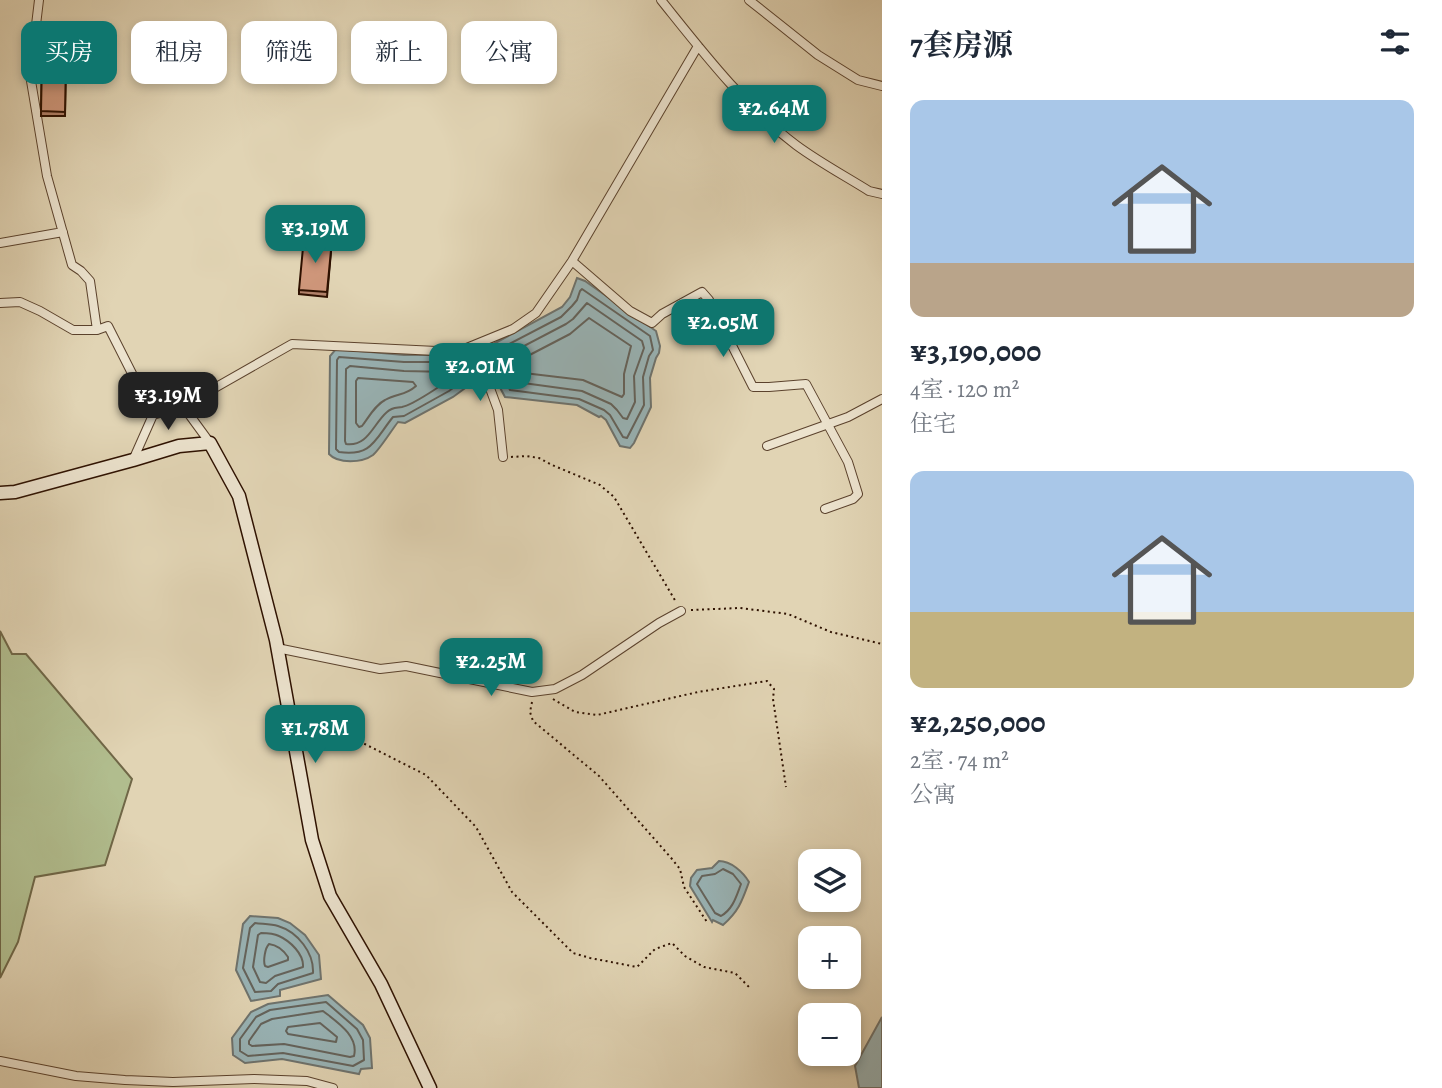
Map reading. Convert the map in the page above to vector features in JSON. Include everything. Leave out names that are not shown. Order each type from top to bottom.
[{"type":"street","points":[[39,0],[30,75],[47,176],[72,265],[90,281],[97,330]]},
{"type":"street","points":[[661,0],[752,107],[797,146],[869,191],[882,194]]},
{"type":"street","points":[[749,0],[818,55],[858,80],[882,86]]},
{"type":"street","points":[[133,460],[153,415],[183,406],[292,344],[457,352],[513,329],[536,313],[572,261],[698,46]]},
{"type":"street","points":[[0,243],[62,232]]},
{"type":"street","points":[[572,261],[630,311],[652,323],[662,314],[702,292],[709,300],[753,387],[806,384],[848,462],[858,494],[853,499],[825,509]]},
{"type":"street","points":[[0,303],[19,302],[73,330],[97,330],[108,326],[153,415]]},
{"type":"street","points":[[474,345],[498,410],[503,457]]},
{"type":"street","points":[[767,446],[848,417],[882,399]]},
{"type":"street","points":[[183,406],[210,443],[239,496],[277,648],[312,840],[330,897],[381,984],[430,1088]]},
{"type":"street","points":[[0,493],[15,492],[179,446],[210,443]]},
{"type":"street","points":[[277,648],[380,669],[406,666],[536,691],[555,689],[582,675],[681,611]]},
{"type":"street","points":[[0,1061],[76,1076],[125,1080],[293,1080],[332,1088]]},
{"type":"path","points":[[503,457],[539,458],[600,485],[614,497],[681,611],[740,608],[788,614],[831,632],[882,644]]},
{"type":"path","points":[[707,922],[684,887],[680,869],[672,859],[599,776],[533,721],[530,712],[536,691],[575,712],[597,715],[698,692],[767,681],[774,689],[773,699],[786,787]]},
{"type":"path","points":[[290,722],[337,730],[426,775],[476,827],[513,892],[573,953],[637,967],[656,949],[672,943],[685,956],[704,967],[736,973],[751,989]]},
{"type":"green space","points":[[0,631],[12,654],[26,654],[132,779],[105,865],[35,877],[18,942],[0,978]]},
{"type":"water","points":[[577,278],[656,331],[660,346],[650,378],[651,407],[630,448],[620,446],[606,420],[577,405],[505,397],[484,349],[562,307],[570,297]]},
{"type":"water","points":[[336,349],[404,355],[461,355],[467,357],[470,362],[468,386],[405,423],[398,422],[379,449],[368,458],[338,460],[329,454],[330,356]]},
{"type":"water","points":[[719,861],[736,868],[749,882],[733,915],[723,925],[713,920],[712,922],[690,886],[691,878],[697,870],[712,868]]},
{"type":"water","points":[[250,916],[278,918],[290,923],[305,935],[319,955],[321,979],[280,990],[280,996],[251,1001],[236,970],[243,924]]},
{"type":"water","points":[[328,995],[363,1025],[370,1038],[372,1068],[361,1069],[359,1074],[282,1059],[245,1063],[233,1055],[232,1038],[251,1012],[268,1004]]},
{"type":"water","points":[[882,1017],[882,1088],[859,1088],[855,1066],[861,1066],[861,1055]]},
{"type":"building","points":[[42,84],[66,84],[65,112],[41,111]]},
{"type":"building","points":[[304,237],[332,240],[327,292],[299,290]]}]
